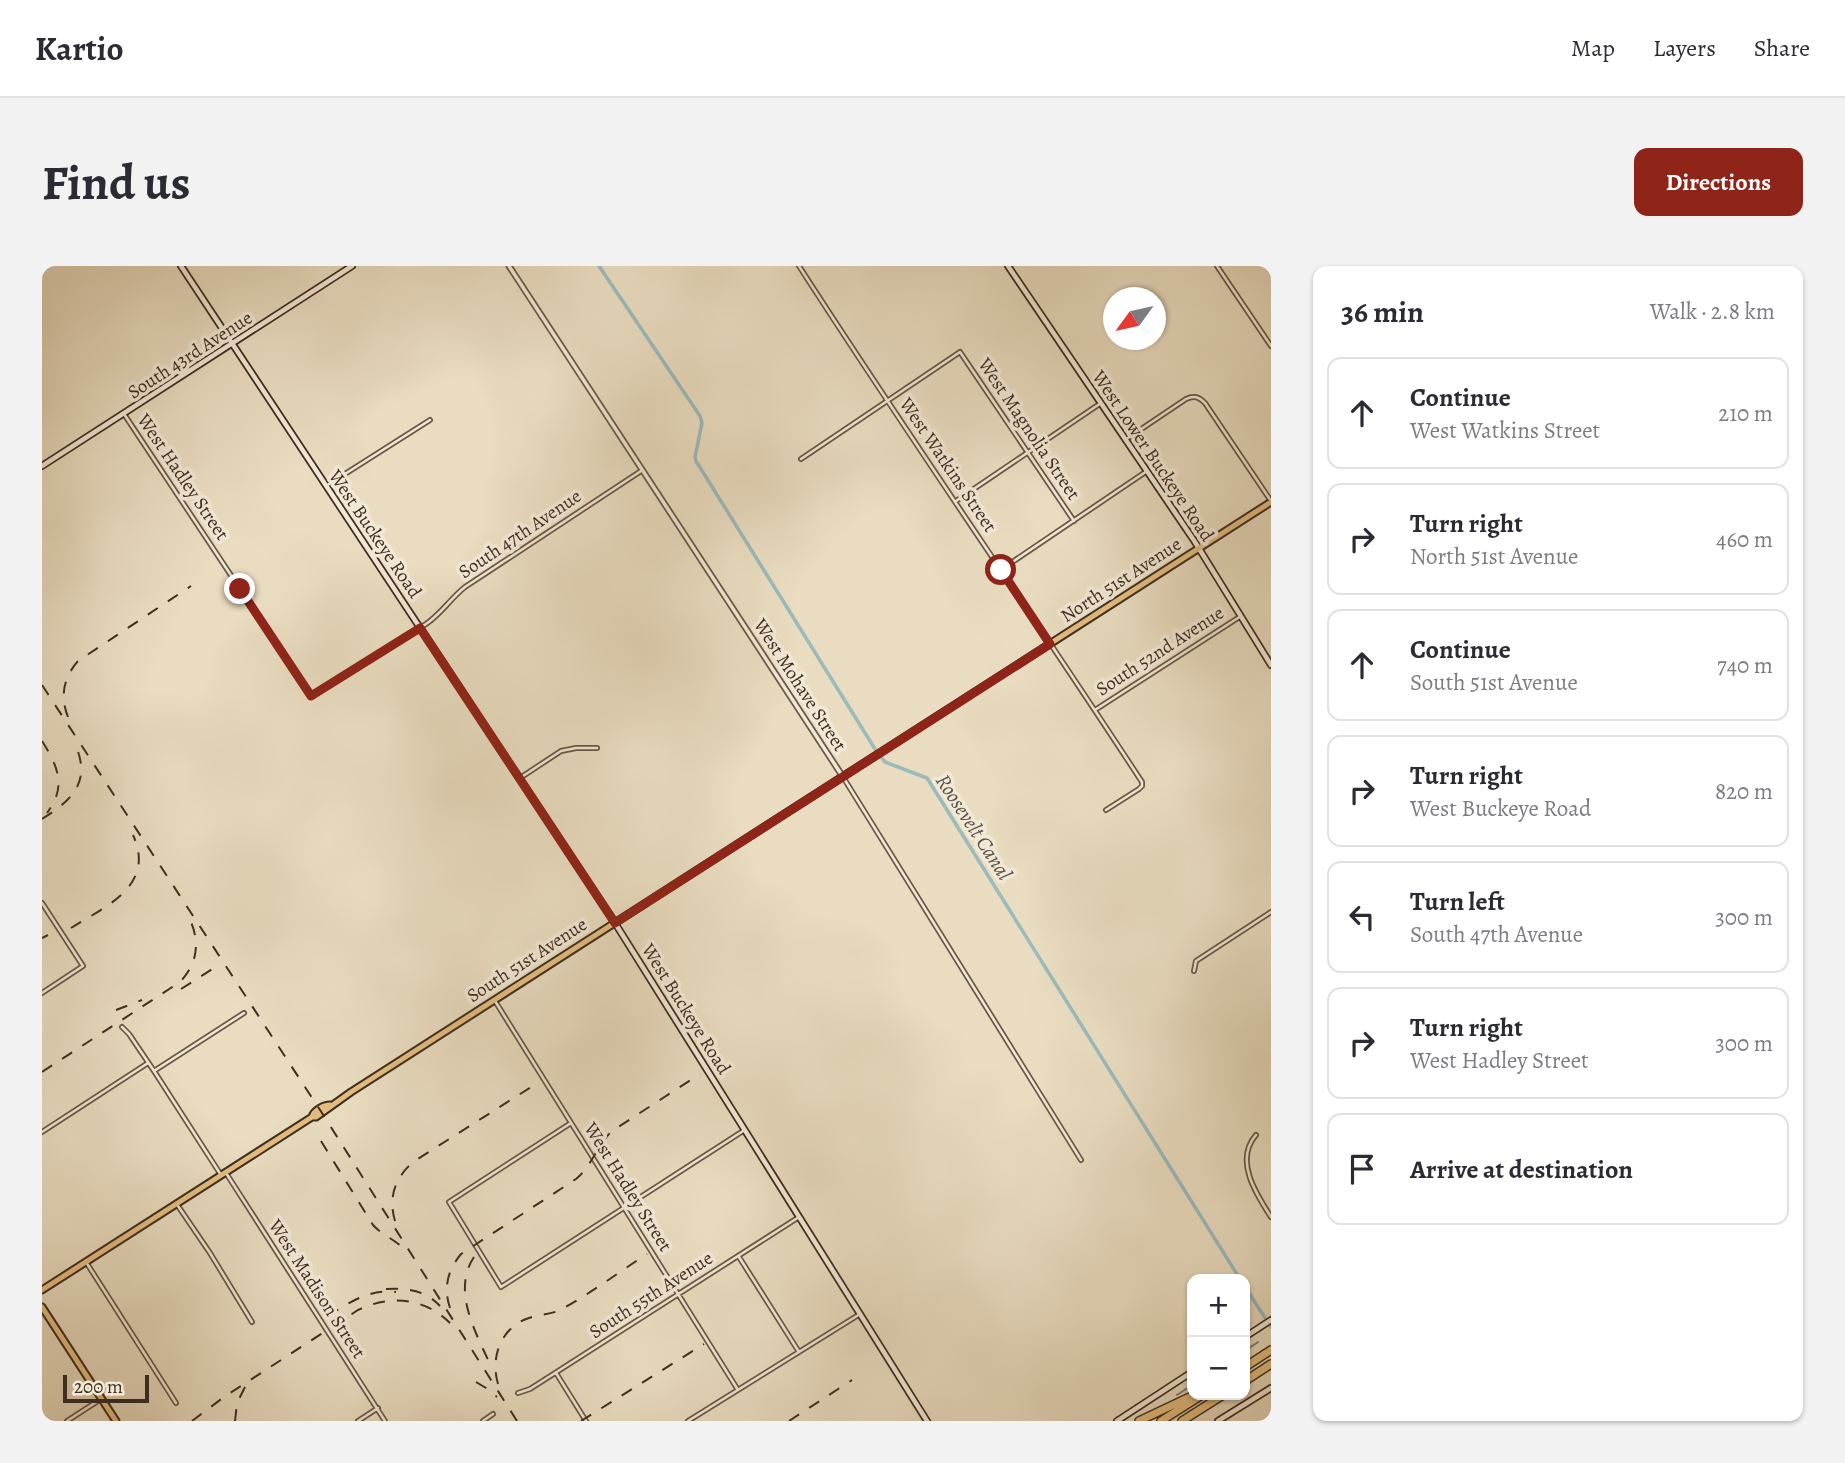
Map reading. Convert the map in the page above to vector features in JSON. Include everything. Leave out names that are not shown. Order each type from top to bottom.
[{"type":"highway","points":[[1250,1364],[1271,1350]]},
{"type":"highway","points":[[1250,1378],[1271,1364]]},
{"type":"highway","points":[[1139,1421],[1187,1398]]},
{"type":"highway","points":[[1161,1421],[1194,1400]]},
{"type":"highway","points":[[1182,1421],[1217,1400]]},
{"type":"highway","points":[[1190,1421],[1218,1400]]},
{"type":"main road","name":"West Buckeye Road","points":[[181,266],[615,923],[927,1421]]},
{"type":"main road","name":"South 43rd Avenue","points":[[42,466],[352,266]]},
{"type":"main road","name":"West Lower Buckeye Road","points":[[1008,266],[1199,548],[1271,665]]},
{"type":"main road","name":"North 51st Avenue","points":[[882,751],[1271,501]]},
{"type":"main road","name":"South 51st Avenue","points":[[175,1204],[312,1117],[316,1117],[330,1105],[882,751]]},
{"type":"main road","points":[[42,1290],[175,1204]]},
{"type":"main road","points":[[42,1307],[116,1421]]},
{"type":"main road","points":[[1250,1334],[1271,1320]]},
{"type":"main road","points":[[1117,1421],[1187,1374]]},
{"type":"main road","points":[[1218,1421],[1271,1388]]},
{"type":"street","name":"West Mohave Street","points":[[509,266],[843,777],[1081,1160]]},
{"type":"street","name":"West Watkins Street","points":[[799,266],[1142,782],[1142,786],[1106,810]]},
{"type":"street","points":[[1217,266],[1271,346]]},
{"type":"street","name":"West Magnolia Street","points":[[887,400],[960,352],[1074,520]]},
{"type":"street","points":[[1125,440],[1184,400],[1195,396],[1205,403],[1271,501]]},
{"type":"street","points":[[801,459],[887,400]]},
{"type":"street","points":[[956,501],[1101,403]]},
{"type":"street","name":"West Hadley Street","points":[[124,414],[311,696]]},
{"type":"street","points":[[326,486],[430,420]]},
{"type":"street","name":"South 47th Avenue","points":[[311,696],[420,628],[439,614],[465,587],[643,470]]},
{"type":"street","points":[[1001,570],[1147,471]]},
{"type":"street","name":"South 52nd Avenue","points":[[1095,710],[1241,616]]},
{"type":"street","points":[[520,778],[561,751],[597,748]]},
{"type":"street","points":[[42,903],[83,966],[42,993]]},
{"type":"street","points":[[1194,971],[1196,961],[1271,912]]},
{"type":"street","name":"West Hadley Street","points":[[494,1000],[738,1390]]},
{"type":"street","points":[[155,1071],[244,1013]]},
{"type":"street","name":"West Madison Street","points":[[122,1027],[155,1071],[385,1421]]},
{"type":"street","points":[[42,1132],[148,1063]]},
{"type":"street","points":[[571,1123],[449,1202],[501,1287],[745,1130]]},
{"type":"street","points":[[1256,1135],[1248,1151],[1249,1172],[1256,1193],[1271,1217]]},
{"type":"street","points":[[175,1204],[210,1253],[253,1322]]},
{"type":"street","name":"South 55th Avenue","points":[[518,1393],[530,1390],[799,1217]]},
{"type":"street","points":[[738,1256],[799,1352]]},
{"type":"street","points":[[86,1262],[176,1404]]},
{"type":"street","points":[[688,1421],[860,1314]]},
{"type":"street","points":[[556,1373],[586,1421]]},
{"type":"street","points":[[67,1421],[101,1399]]},
{"type":"street","points":[[358,1421],[377,1408]]},
{"type":"street","points":[[483,1421],[493,1414]]},
{"type":"waterway","name":"Roosevelt Canal","points":[[599,266],[700,416],[702,423],[696,461],[875,749],[885,762],[927,778],[1237,1274]]},
{"type":"waterway","name":"Roosevelt Canal","points":[[1250,1295],[1271,1327]]},
{"type":"waterway","points":[[1250,1348],[1258,1342]]},
{"type":"waterway","points":[[1177,1395],[1187,1388]]},
{"type":"railway","points":[[68,717],[64,688],[78,661],[191,586]]},
{"type":"railway","points":[[42,685],[322,1113],[517,1421]]},
{"type":"railway","points":[[42,741],[58,777],[57,794],[47,813]]},
{"type":"railway","points":[[42,819],[62,805],[76,789],[81,769],[75,744]]},
{"type":"railway","points":[[71,928],[112,902],[133,881],[138,868],[138,853],[133,835]]},
{"type":"railway","points":[[42,1072],[180,982],[190,968],[195,954],[191,922]]},
{"type":"railway","points":[[42,938],[48,935]]},
{"type":"railway","points":[[181,989],[214,968]]},
{"type":"railway","points":[[116,1010],[142,1000]]},
{"type":"railway","points":[[450,1308],[448,1279],[461,1254],[576,1179],[612,1131],[700,1074]]},
{"type":"railway","points":[[395,1221],[392,1204],[395,1188],[413,1162],[539,1082]]},
{"type":"railway","points":[[321,1141],[373,1225],[403,1248]]},
{"type":"railway","points":[[498,1384],[497,1354],[511,1328],[529,1318],[560,1310],[647,1254]]},
{"type":"railway","points":[[474,1257],[465,1283],[465,1297],[472,1324],[489,1362]]},
{"type":"railway","points":[[386,1289],[415,1291],[428,1296],[440,1306]]},
{"type":"railway","points":[[328,1316],[352,1301],[368,1295],[396,1292]]},
{"type":"railway","points":[[192,1421],[224,1397],[358,1310],[370,1305],[406,1301],[429,1308],[450,1323]]},
{"type":"railway","points":[[581,1421],[704,1344]]},
{"type":"railway","points":[[789,1421],[852,1380]]},
{"type":"railway","points":[[476,1382],[497,1397]]},
{"type":"railway","points":[[235,1421],[237,1403],[246,1385]]},
{"type":"route","points":[[240,589],[311,696],[420,628],[615,923],[1050,644],[1001,570]]}]
